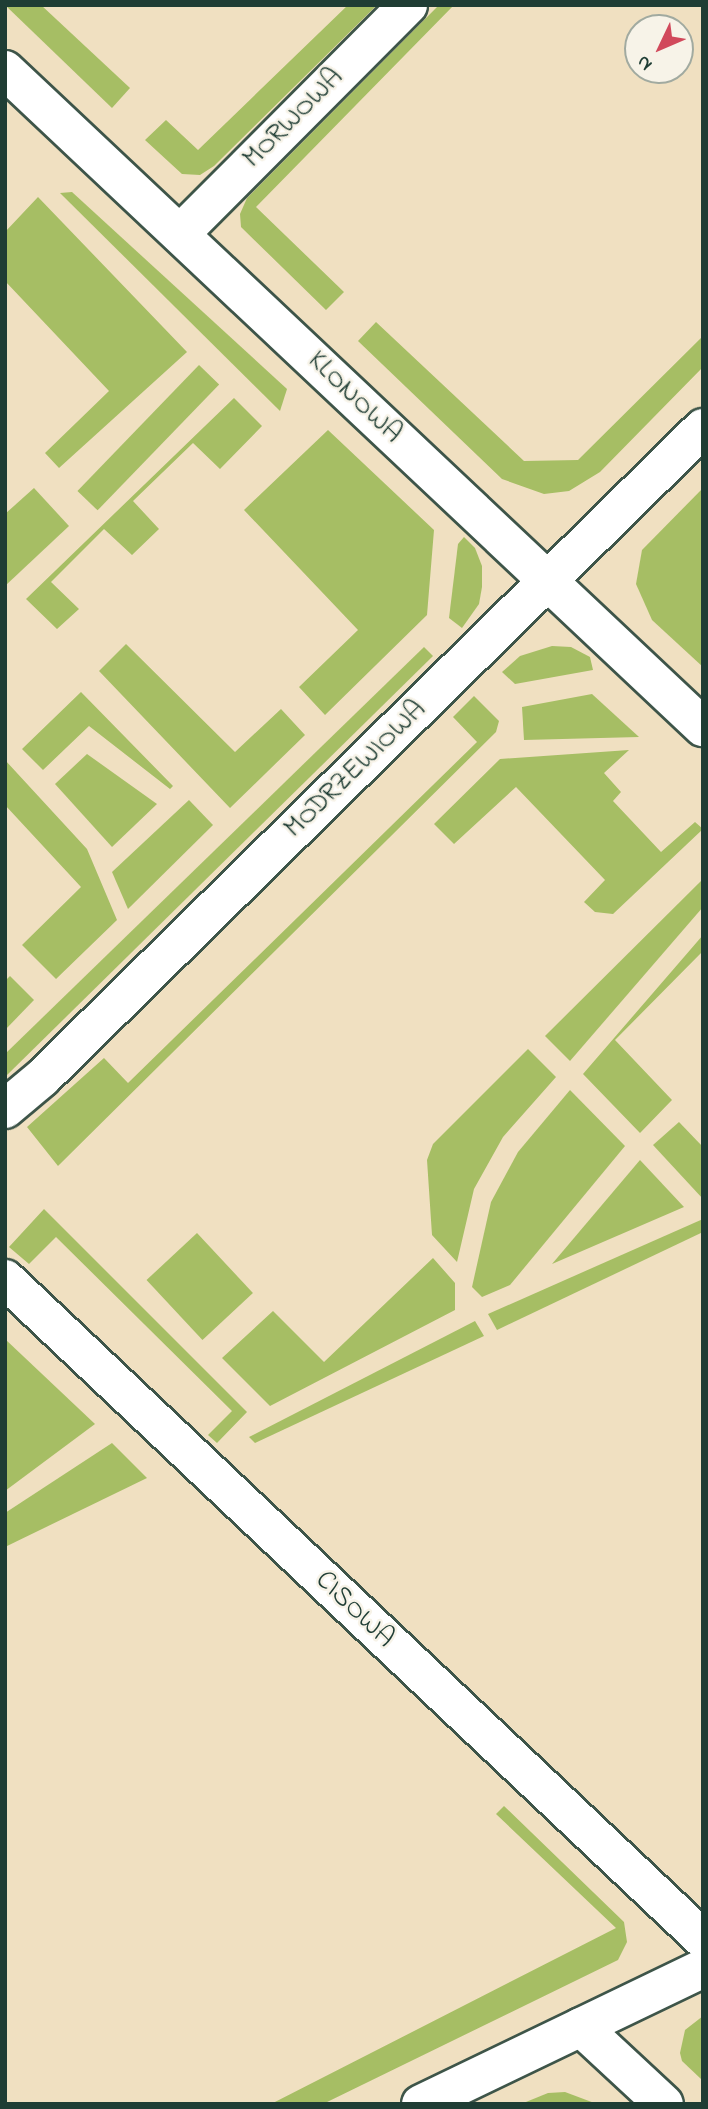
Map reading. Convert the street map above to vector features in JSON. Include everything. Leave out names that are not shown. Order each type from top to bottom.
[{"type":"street","name":"MORWOWA","points":[[180,234],[408,5]]},
{"type":"street","name":"KLONOWA","points":[[5,70],[703,727]]},
{"type":"street","name":"MODRZEWIOWA","points":[[5,1109],[703,428]]},
{"type":"street","name":"CISOWA","points":[[5,1279],[703,1939]]},
{"type":"street","points":[[421,2104],[703,1968]]},
{"type":"street","points":[[582,2027],[664,2104]]},
{"type":"green space","points":[[5,5],[41,5],[130,88],[112,108]]},
{"type":"green space","points":[[348,5],[377,5],[214,166],[200,175],[182,174],[145,140],[166,120],[198,150]]},
{"type":"green space","points":[[439,5],[454,5],[256,207],[344,292],[326,310],[241,227],[240,214],[247,198]]},
{"type":"green space","points":[[72,192],[287,389],[280,411],[60,193]]},
{"type":"green space","points":[[38,197],[187,352],[59,468],[45,453],[109,391],[5,281],[5,232]]},
{"type":"green space","points":[[376,322],[524,461],[578,460],[703,336],[703,367],[600,472],[569,491],[544,494],[502,479],[358,341]]},
{"type":"green space","points":[[199,365],[219,384],[98,510],[77,491]]},
{"type":"green space","points":[[234,398],[262,426],[220,469],[193,443],[133,501],[159,529],[132,555],[104,529],[51,582],[79,609],[57,629],[26,599]]},
{"type":"green space","points":[[328,430],[434,530],[427,615],[325,715],[299,687],[358,630],[244,510]]},
{"type":"green space","points":[[34,488],[69,526],[5,586],[5,514]]},
{"type":"green space","points":[[703,488],[703,667],[652,620],[636,584],[642,550]]},
{"type":"green space","points":[[464,537],[475,548],[482,566],[482,587],[479,604],[462,628],[449,618],[458,544]]},
{"type":"green space","points":[[126,644],[235,752],[281,709],[305,735],[230,808],[99,671]]},
{"type":"green space","points":[[552,646],[571,647],[590,657],[593,670],[515,684],[502,672],[520,656]]},
{"type":"green space","points":[[424,647],[433,656],[5,1077],[5,1054]]},
{"type":"green space","points":[[81,692],[173,786],[170,789],[89,726],[43,770],[22,749]]},
{"type":"green space","points":[[592,694],[639,737],[524,740],[522,707]]},
{"type":"green space","points":[[474,696],[499,721],[496,732],[58,1166],[27,1127],[104,1058],[128,1083],[477,742],[453,717]]},
{"type":"green space","points":[[629,750],[604,773],[621,792],[613,801],[661,852],[695,822],[703,829],[613,914],[595,912],[584,902],[605,880],[516,787],[454,844],[434,824],[500,759]]},
{"type":"green space","points":[[87,754],[157,804],[112,847],[55,784]]},
{"type":"green space","points":[[5,760],[87,849],[117,920],[56,979],[22,945],[81,887],[5,805]]},
{"type":"green space","points":[[189,800],[213,825],[128,909],[112,872]]},
{"type":"green space","points":[[703,879],[703,907],[570,1061],[545,1036]]},
{"type":"green space","points":[[703,935],[703,951],[615,1040],[672,1100],[640,1133],[583,1074]]},
{"type":"green space","points":[[10,976],[34,1000],[5,1030],[5,981]]},
{"type":"green space","points":[[528,1049],[556,1077],[503,1137],[474,1189],[457,1262],[432,1235],[427,1160],[433,1144]]},
{"type":"green space","points":[[570,1090],[625,1146],[510,1285],[482,1297],[472,1287],[491,1202],[518,1152]]},
{"type":"green space","points":[[679,1122],[703,1147],[703,1199],[653,1145]]},
{"type":"green space","points":[[640,1160],[684,1207],[552,1264]]},
{"type":"green space","points":[[44,1209],[247,1412],[217,1443],[208,1435],[232,1411],[56,1237],[29,1264],[9,1247]]},
{"type":"green space","points":[[703,1219],[703,1232],[497,1330],[488,1314]]},
{"type":"green space","points":[[197,1233],[253,1293],[202,1340],[147,1280]]},
{"type":"green space","points":[[433,1258],[455,1283],[455,1310],[270,1406],[222,1358],[273,1311],[324,1362]]},
{"type":"green space","points":[[475,1321],[484,1336],[255,1443],[249,1437]]},
{"type":"green space","points":[[5,1339],[95,1424],[5,1491]]},
{"type":"green space","points":[[112,1443],[147,1478],[5,1547],[5,1513]]},
{"type":"green space","points":[[504,1806],[624,1922],[627,1942],[618,1960],[323,2104],[271,2104],[616,1928],[496,1814]]},
{"type":"green space","points":[[703,2016],[701,2079],[682,2061],[680,2053],[685,2030]]},
{"type":"green space","points":[[565,2092],[597,2104],[521,2104],[548,2093]]}]
